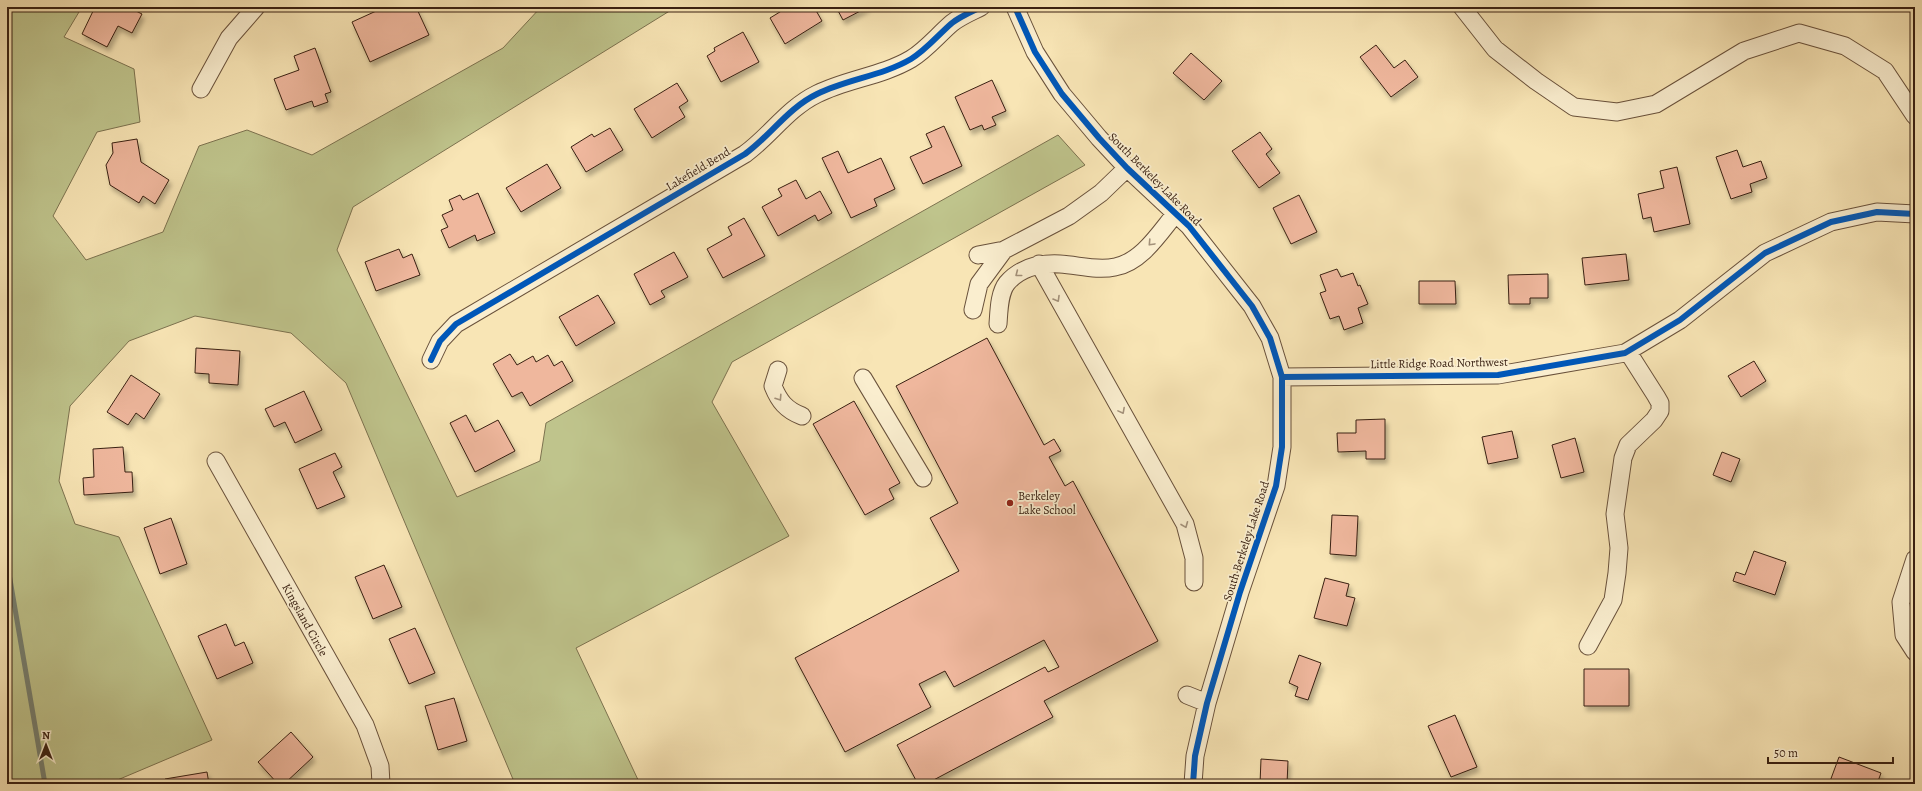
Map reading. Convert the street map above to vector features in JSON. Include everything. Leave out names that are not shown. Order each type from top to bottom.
[{"type":"street","points":[[201,89],[229,38],[256,7]]},
{"type":"street","name":"Lakefield Bend","points":[[431,360],[440,341],[456,324],[745,154],[759,144],[790,112],[804,101],[818,93],[898,66],[913,58],[953,22],[981,7]]},
{"type":"street","name":"South Berkeley Lake Road","points":[[1015,7],[1035,52],[1062,94],[1126,168],[1189,226],[1252,306],[1270,338],[1282,377],[1282,447],[1276,486],[1240,592],[1207,703],[1195,756],[1193,784]]},
{"type":"street","points":[[1462,7],[1496,49],[1536,81],[1574,107],[1618,112],[1656,104],[1744,51],[1799,33],[1845,46],[1885,71],[1915,116]]},
{"type":"street","points":[[978,255],[1004,250],[1069,216],[1101,192],[1126,168]]},
{"type":"street","name":"Little Ridge Road Northwest","points":[[1282,377],[1498,375],[1628,352],[1680,320],[1765,253],[1831,222],[1877,212],[1915,214]]},
{"type":"street","points":[[998,324],[1000,302],[1007,283],[1025,269],[1039,264],[1060,264],[1087,268],[1115,267],[1132,260],[1149,245],[1176,213]]},
{"type":"street","points":[[973,310],[979,284],[1004,250]]},
{"type":"street","points":[[1039,264],[1185,524],[1194,558],[1194,582]]},
{"type":"street","points":[[1588,646],[1613,600],[1618,573],[1619,548],[1615,514],[1623,458],[1628,445],[1654,420],[1660,411],[1656,396],[1628,352]]},
{"type":"street","points":[[778,370],[773,386],[778,398],[790,411],[802,416]]},
{"type":"street","points":[[863,378],[923,478]]},
{"type":"street","name":"Kingsland Circle","points":[[216,461],[365,725],[380,766],[381,784]]},
{"type":"street","points":[[1915,559],[1901,602],[1904,635],[1915,652]]},
{"type":"street","points":[[1187,695],[1207,703]]},
{"type":"green space","points":[[7,7],[82,7],[64,37],[134,69],[140,122],[97,132],[53,216],[86,260],[163,232],[199,146],[247,130],[312,155],[503,48],[541,7],[676,7],[353,207],[337,250],[457,497],[540,461],[546,423],[1058,135],[1085,165],[732,362],[712,402],[789,536],[576,648],[640,784],[515,784],[346,383],[291,333],[195,316],[129,341],[70,406],[59,481],[75,524],[119,537],[212,740],[108,784],[7,784]]},
{"type":"building","points":[[95,7],[128,7],[142,14],[132,33],[118,26],[107,47],[82,34]]},
{"type":"building","points":[[385,7],[416,7],[429,35],[370,62],[352,22]]},
{"type":"building","points":[[788,7],[814,7],[822,21],[785,44],[770,18]]},
{"type":"building","points":[[836,7],[868,7],[843,20]]},
{"type":"building","points":[[743,32],[759,62],[721,82],[707,56],[715,51],[714,48]]},
{"type":"building","points":[[1376,45],[1394,68],[1405,60],[1418,77],[1391,97],[1360,57]]},
{"type":"building","points":[[315,48],[331,92],[325,94],[328,102],[314,107],[312,101],[286,110],[274,79],[299,70],[294,56]]},
{"type":"building","points":[[1191,53],[1222,81],[1204,100],[1173,73]]},
{"type":"building","points":[[992,80],[1006,111],[992,117],[996,125],[984,130],[982,125],[970,130],[955,97]]},
{"type":"building","points":[[677,83],[688,101],[679,107],[685,117],[652,138],[634,109]]},
{"type":"building","points":[[944,126],[962,166],[923,184],[910,157],[932,147],[926,134]]},
{"type":"building","points":[[610,128],[623,150],[586,172],[571,147],[592,134],[594,137]]},
{"type":"building","points":[[1260,132],[1272,149],[1266,154],[1280,173],[1259,188],[1232,151]]},
{"type":"building","points":[[137,139],[141,162],[169,180],[155,204],[143,196],[139,203],[110,185],[106,165],[113,153],[112,143]]},
{"type":"building","points":[[1737,150],[1743,167],[1761,161],[1767,178],[1750,184],[1752,192],[1731,199],[1716,157]]},
{"type":"building","points":[[838,151],[848,173],[881,158],[895,189],[874,199],[877,206],[851,218],[822,158]]},
{"type":"building","points":[[547,164],[561,188],[521,212],[506,188]]},
{"type":"building","points":[[1677,167],[1690,224],[1654,232],[1651,217],[1643,219],[1638,194],[1664,188],[1660,171]]},
{"type":"building","points":[[796,180],[806,199],[820,191],[832,213],[818,221],[815,215],[778,236],[762,207],[782,196],[778,189]]},
{"type":"building","points":[[478,193],[495,233],[477,241],[475,235],[449,248],[441,230],[448,227],[442,215],[453,210],[449,200],[460,195],[463,200]]},
{"type":"building","points":[[1299,195],[1317,232],[1291,244],[1273,208]]},
{"type":"building","points":[[744,218],[765,256],[723,278],[707,249],[732,235],[728,227]]},
{"type":"building","points":[[399,249],[403,258],[412,254],[420,275],[376,291],[365,262]]},
{"type":"building","points":[[674,252],[688,277],[661,291],[665,297],[650,305],[634,274]]},
{"type":"building","points":[[1626,254],[1629,280],[1585,285],[1582,258]]},
{"type":"building","points":[[1337,269],[1341,277],[1353,273],[1368,304],[1358,308],[1363,323],[1344,330],[1339,316],[1330,319],[1320,293],[1326,291],[1320,275]]},
{"type":"building","points":[[1548,274],[1548,298],[1530,298],[1530,304],[1509,304],[1508,275]]},
{"type":"building","points":[[1419,281],[1455,281],[1456,304],[1419,304]]},
{"type":"building","points":[[598,295],[615,323],[576,346],[559,317]]},
{"type":"building","points":[[987,338],[1044,445],[1054,439],[1061,451],[1049,457],[1065,486],[1073,481],[1158,641],[1044,701],[1053,717],[926,784],[918,784],[897,745],[1045,667],[1048,672],[1059,667],[1044,640],[954,687],[945,671],[919,684],[931,707],[845,752],[795,658],[959,571],[930,518],[958,503],[896,386]]},
{"type":"building","points":[[196,348],[240,351],[238,385],[209,383],[209,374],[195,373]]},
{"type":"building","points":[[510,354],[517,365],[533,356],[536,362],[548,355],[554,366],[562,361],[573,381],[530,406],[522,392],[512,397],[493,364]]},
{"type":"building","points":[[1754,361],[1766,381],[1741,397],[1728,376]]},
{"type":"building","points":[[131,375],[160,394],[144,419],[136,413],[128,425],[107,412]]},
{"type":"building","points":[[304,391],[322,430],[295,443],[285,422],[274,427],[265,409]]},
{"type":"building","points":[[854,401],[900,483],[889,489],[894,499],[865,515],[813,424]]},
{"type":"building","points":[[466,415],[475,432],[498,420],[515,451],[475,472],[450,423]]},
{"type":"building","points":[[1385,419],[1385,459],[1366,459],[1366,451],[1338,452],[1337,433],[1356,433],[1356,420]]},
{"type":"building","points":[[1512,431],[1518,458],[1488,464],[1482,437]]},
{"type":"building","points":[[1575,438],[1584,472],[1561,478],[1552,445]]},
{"type":"building","points":[[123,447],[125,472],[132,472],[133,492],[84,495],[83,478],[94,477],[93,449]]},
{"type":"building","points":[[1722,452],[1740,459],[1731,482],[1713,475]]},
{"type":"building","points":[[335,453],[342,467],[333,472],[345,497],[317,509],[299,469]]},
{"type":"building","points":[[1332,515],[1358,516],[1356,556],[1330,554]]},
{"type":"building","points":[[171,518],[187,564],[160,574],[144,528]]},
{"type":"building","points":[[1754,551],[1786,562],[1775,595],[1733,581],[1736,572],[1745,575]]},
{"type":"building","points":[[384,565],[402,607],[373,619],[355,577]]},
{"type":"building","points":[[1325,578],[1349,584],[1346,596],[1355,598],[1347,626],[1314,618]]},
{"type":"building","points":[[226,624],[235,646],[244,642],[253,663],[217,679],[198,636]]},
{"type":"building","points":[[415,628],[435,673],[409,684],[389,639]]},
{"type":"building","points":[[1299,655],[1321,663],[1308,700],[1295,696],[1298,687],[1289,683]]},
{"type":"building","points":[[1584,669],[1629,669],[1629,706],[1584,706]]},
{"type":"building","points":[[454,698],[467,741],[438,750],[425,706]]},
{"type":"building","points":[[1455,715],[1477,767],[1451,777],[1428,726]]},
{"type":"building","points":[[291,732],[313,757],[284,784],[278,784],[258,762]]},
{"type":"building","points":[[1839,757],[1881,773],[1877,784],[1829,784]]},
{"type":"building","points":[[1261,759],[1288,761],[1287,784],[1260,784]]},
{"type":"building","points":[[207,772],[209,784],[166,784],[165,779]]},
{"type":"waterway","points":[[7,562],[45,784]]},
{"type":"cycle path","points":[[431,360],[440,341],[456,324],[745,154],[763,139],[788,114],[807,100],[828,89],[900,65],[927,47],[952,23],[962,16],[981,7]]},
{"type":"cycle path","points":[[1015,7],[1035,52],[1062,94],[1099,138],[1127,168],[1189,226],[1252,306],[1270,338],[1282,377],[1282,447],[1276,486],[1240,592],[1207,703],[1195,756],[1193,784]]},
{"type":"cycle path","points":[[1282,377],[1498,375],[1625,353],[1680,320],[1765,253],[1831,222],[1877,212],[1915,214]]},
{"type":"place","name":"Berkeley Lake School","points":[[1010,503]]}]
